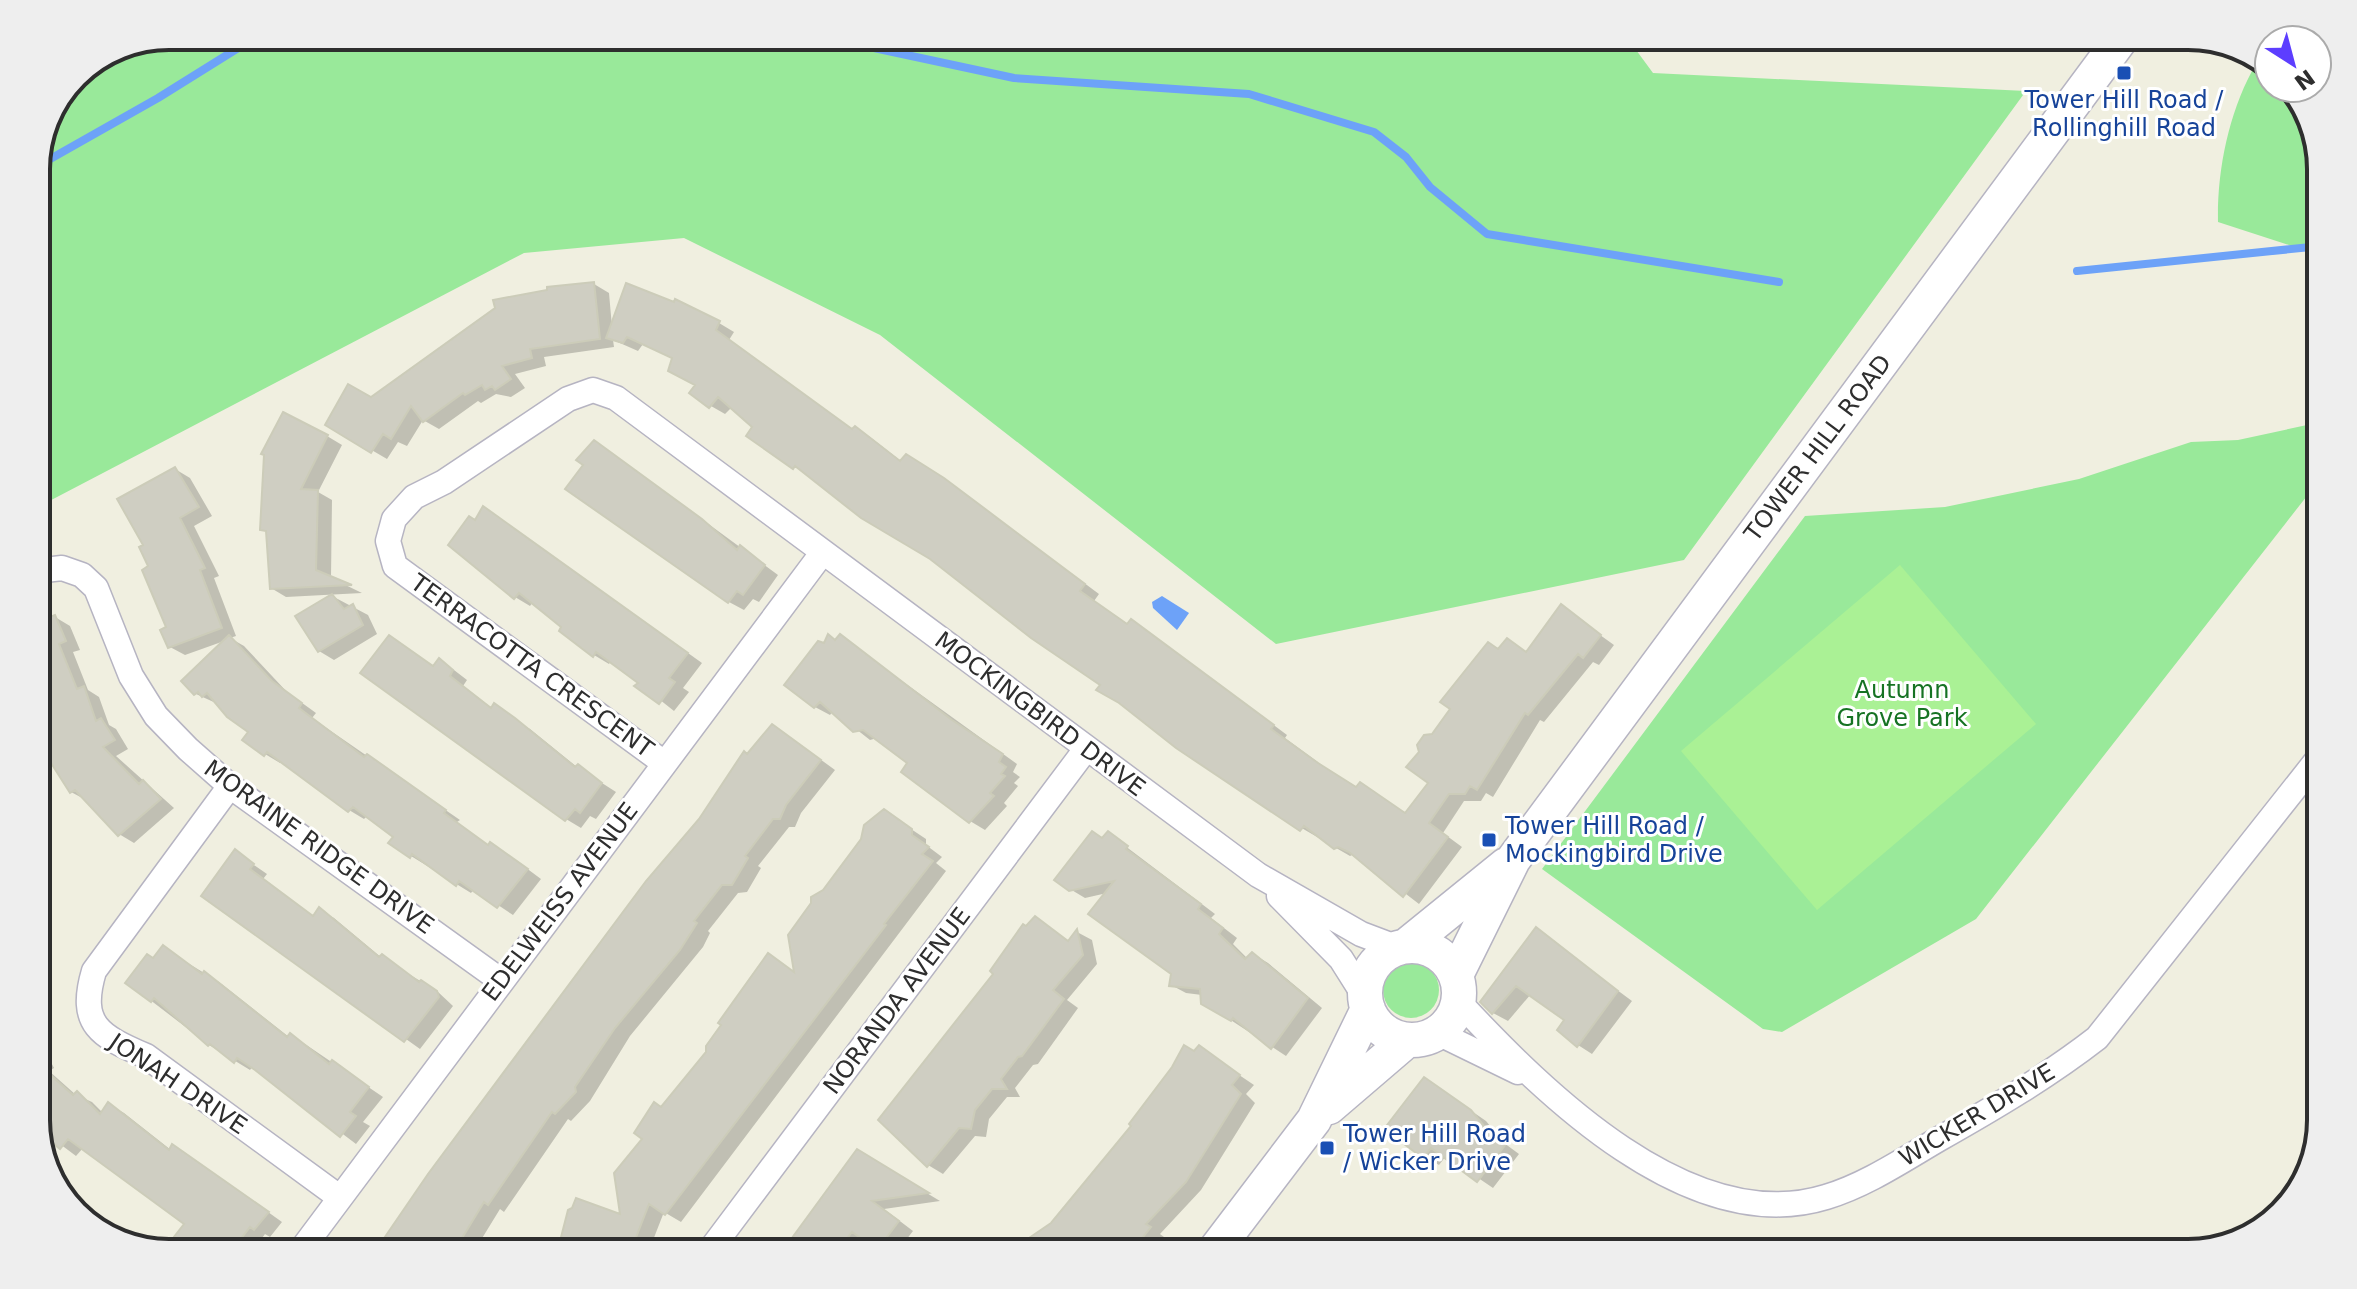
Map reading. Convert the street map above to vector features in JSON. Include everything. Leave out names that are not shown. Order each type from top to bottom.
[{"type":"street","name":"TOWER HILL ROAD","points":[[1458,989],[1513,860],[2113,50]]},
{"type":"street","name":"TERRACOTTA CRESCENT","points":[[664,763],[395,566],[388,541],[394,519],[414,497],[444,482],[568,399],[593,390],[616,398],[823,552]]},
{"type":"street","name":"MOCKINGBIRD DRIVE","points":[[823,552],[1258,875],[1361,934],[1402,947]]},
{"type":"street","name":"EDELWEISS AVENUE","points":[[309,1239],[823,552]]},
{"type":"street","name":"MORAINE RIDGE DRIVE","points":[[50,569],[62,568],[82,575],[96,588],[131,676],[156,716],[230,786],[500,980]]},
{"type":"street","name":"NORANDA AVENUE","points":[[718,1239],[1086,749]]},
{"type":"street","name":"WICKER DRIVE","points":[[1458,989],[1531,1078],[1661,1174],[1703,1193],[1770,1203],[1825,1198],[1867,1180],[1961,1127],[2068,1060],[2097,1038],[2307,773]]},
{"type":"street","name":"JONAH DRIVE","points":[[230,786],[94,971],[86,996],[90,1020],[111,1041],[146,1056],[339,1197]]},
{"type":"street","name":"TOWER HILL ROAD","points":[[1402,947],[1513,860]]},
{"type":"street","name":"MOCKINGBIRD DRIVE","points":[[1258,875],[1341,959],[1366,1003]]},
{"type":"street","points":[[1231,1239],[1314,1120],[1366,1003],[1366,981],[1373,967],[1383,955],[1402,947],[1436,951],[1458,989],[1455,1014],[1314,1120]]},
{"type":"street","points":[[1366,1003],[1379,1027],[1422,1037]]},
{"type":"street","name":"WICKER DRIVE","points":[[1422,1037],[1531,1078]]},
{"type":"green space","points":[[1636,50],[1653,73],[2026,91],[1684,560],[1276,644],[880,335],[684,238],[524,253],[50,501],[50,161],[54,138],[62,116],[91,80],[123,59],[146,52]]},
{"type":"green space","points":[[2253,71],[2253,104],[2288,104],[2301,131],[2307,161],[2307,247],[2292,246],[2218,222],[2222,164],[2230,125]]},
{"type":"green space","name":"Autumn Grove Park","points":[[2307,425],[2307,496],[1976,919],[1782,1032],[1763,1029],[1542,869],[1805,516],[1945,507],[2079,479],[2191,442],[2238,440]]},
{"type":"green space","points":[[1900,565],[2036,724],[1817,910],[1681,751]]},
{"type":"green space","points":[[1411,962],[1431,970],[1439,990],[1431,1010],[1411,1018],[1391,1010],[1383,990],[1391,970]]},
{"type":"water","points":[[1162,596],[1189,613],[1177,630],[1153,608],[1152,602]]},
{"type":"building","points":[[594,282],[600,339],[530,349],[532,358],[502,366],[511,379],[495,390],[492,386],[485,390],[482,385],[465,395],[463,393],[423,422],[411,406],[391,439],[383,434],[371,453],[325,425],[348,384],[371,397],[495,308],[493,300],[547,290],[547,287]]},
{"type":"building","points":[[626,283],[674,302],[675,299],[720,321],[716,330],[852,429],[855,426],[900,461],[906,454],[944,478],[1085,584],[1080,591],[1127,624],[1131,619],[1274,725],[1271,729],[1318,763],[1356,787],[1360,782],[1405,813],[1428,783],[1406,767],[1419,752],[1417,745],[1424,735],[1432,734],[1450,709],[1440,702],[1488,642],[1498,649],[1507,638],[1526,652],[1561,604],[1601,635],[1583,658],[1578,654],[1528,715],[1525,713],[1477,790],[1470,786],[1465,794],[1449,794],[1429,823],[1448,837],[1403,897],[1349,852],[1338,847],[1334,849],[1304,826],[1300,831],[1176,748],[1119,703],[1096,690],[1100,685],[1031,638],[930,559],[861,518],[795,466],[793,469],[746,436],[752,427],[718,397],[709,408],[689,393],[695,385],[668,371],[672,358],[627,337],[623,343],[606,338]]},
{"type":"building","points":[[283,412],[328,435],[301,489],[318,490],[316,570],[352,585],[270,589],[266,531],[260,530],[264,455],[261,454]]},
{"type":"building","points":[[594,440],[702,519],[737,550],[740,545],[765,565],[743,595],[737,591],[728,603],[565,489],[583,465],[576,460]]},
{"type":"building","points":[[175,467],[199,507],[180,518],[205,568],[200,570],[222,628],[168,648],[160,630],[166,627],[142,570],[148,566],[139,547],[143,545],[117,499]]},
{"type":"building","points":[[483,506],[688,653],[669,678],[675,682],[659,704],[634,686],[638,683],[596,652],[593,657],[559,631],[561,627],[519,593],[514,599],[448,545],[469,516],[475,520]]},
{"type":"building","points":[[332,594],[344,609],[353,604],[363,625],[318,652],[295,616]]},
{"type":"building","points":[[55,615],[66,641],[59,644],[77,689],[84,686],[96,721],[101,718],[115,740],[103,747],[139,784],[143,780],[161,799],[118,836],[75,790],[70,793],[50,761],[50,617]]},
{"type":"building","points":[[828,634],[835,640],[840,634],[952,720],[1003,754],[999,762],[1006,767],[1001,774],[1005,776],[990,793],[994,796],[969,823],[901,772],[907,763],[863,730],[853,732],[820,702],[814,708],[784,685],[818,641],[824,643]]},
{"type":"building","points":[[229,635],[272,681],[302,703],[299,708],[364,757],[367,754],[446,810],[444,813],[488,845],[490,842],[528,869],[497,908],[459,881],[456,886],[412,854],[410,858],[388,843],[393,837],[353,807],[348,812],[267,752],[264,756],[242,740],[248,732],[227,717],[207,693],[202,697],[198,692],[194,695],[181,681]]},
{"type":"building","points":[[389,635],[433,666],[439,658],[453,670],[450,676],[491,708],[494,703],[575,767],[578,764],[602,783],[580,813],[575,809],[565,821],[360,673]]},
{"type":"building","points":[[772,724],[821,760],[786,805],[780,819],[773,819],[745,856],[748,858],[732,885],[722,885],[694,921],[697,923],[680,950],[615,1028],[575,1087],[576,1092],[555,1114],[552,1112],[488,1205],[484,1202],[462,1239],[384,1239],[428,1174],[646,881],[699,819],[744,751],[747,754]]},
{"type":"building","points":[[884,809],[912,829],[912,835],[929,847],[922,854],[933,861],[665,1215],[649,1204],[635,1239],[561,1239],[568,1210],[576,1198],[620,1214],[614,1173],[642,1139],[634,1133],[654,1102],[661,1107],[706,1052],[706,1046],[721,1025],[718,1023],[768,953],[794,972],[788,935],[811,903],[811,897],[823,890],[861,839],[864,825]]},
{"type":"building","points":[[1092,831],[1102,838],[1108,831],[1128,846],[1126,849],[1201,904],[1198,909],[1223,928],[1219,934],[1245,959],[1252,952],[1308,998],[1271,1049],[1233,1018],[1231,1021],[1201,1004],[1200,989],[1169,986],[1171,974],[1088,914],[1114,881],[1069,891],[1054,880]]},
{"type":"building","points":[[235,849],[254,864],[250,869],[313,916],[319,907],[379,957],[382,954],[419,982],[421,980],[437,991],[439,997],[404,1042],[201,896]]},
{"type":"building","points":[[1035,916],[1068,941],[1077,929],[1083,955],[1053,990],[1064,999],[1001,1079],[1007,1089],[992,1089],[975,1110],[971,1129],[959,1128],[927,1167],[878,1120],[993,974],[990,971],[1023,924],[1026,926]]},
{"type":"building","points":[[1536,927],[1618,991],[1577,1047],[1557,1030],[1564,1020],[1516,986],[1492,1014],[1480,1002]]},
{"type":"building","points":[[163,945],[202,974],[204,971],[287,1037],[290,1033],[329,1064],[332,1060],[369,1087],[350,1112],[356,1116],[340,1137],[255,1070],[237,1058],[234,1063],[210,1044],[208,1046],[154,998],[151,1002],[125,983],[147,954],[153,958]]},
{"type":"building","points":[[1184,1045],[1194,1051],[1199,1045],[1240,1075],[1232,1085],[1241,1094],[1186,1182],[1146,1224],[1151,1227],[1141,1239],[1028,1239],[1051,1223],[1131,1126],[1129,1124],[1172,1067]]},
{"type":"building","points":[[50,1074],[73,1095],[77,1091],[100,1114],[108,1102],[169,1150],[172,1144],[269,1212],[254,1230],[250,1227],[241,1239],[172,1239],[184,1224],[68,1139],[60,1149],[52,1142]]},
{"type":"building","points":[[1424,1077],[1471,1110],[1489,1132],[1506,1144],[1477,1182],[1431,1148],[1423,1158],[1384,1129]]},
{"type":"building","points":[[857,1149],[929,1193],[872,1201],[899,1221],[885,1239],[862,1239],[852,1232],[847,1239],[791,1239]]},
{"type":"waterway","points":[[50,159],[235,50]]},
{"type":"waterway","points":[[883,50],[1014,78],[1249,94],[1374,132],[1406,157],[1430,187],[1487,234],[1779,282]]},
{"type":"waterway","points":[[2077,271],[2307,247]]},
{"type":"place","name":"Tower Hill Road / Rollinghill Road","points":[[2124,73]]},
{"type":"place","name":"Tower Hill Road / Mockingbird Drive","points":[[1489,840]]},
{"type":"place","name":"Tower Hill Road / Wicker Drive","points":[[1327,1148]]}]
